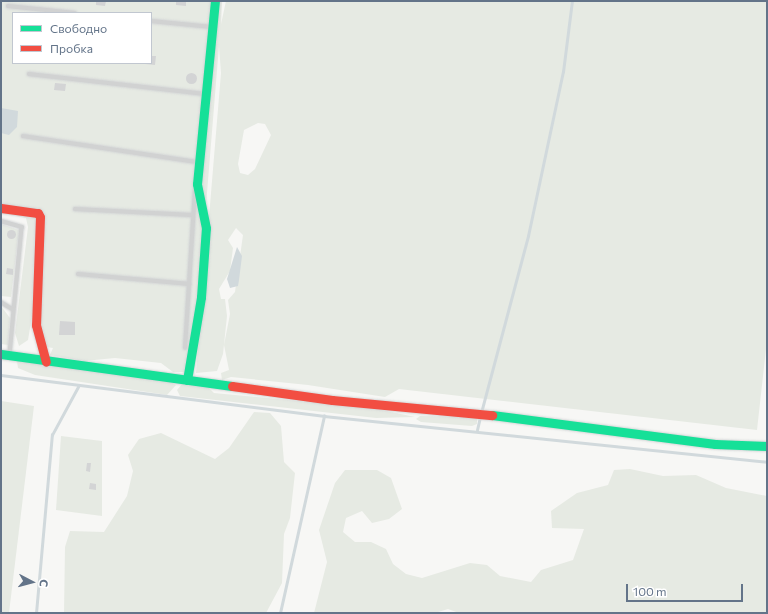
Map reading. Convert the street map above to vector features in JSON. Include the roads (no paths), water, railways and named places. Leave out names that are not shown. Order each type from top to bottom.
[{"type":"street","points":[[187,380],[201,297],[206,228],[197,184],[205,94],[216,1]]},
{"type":"street","points":[[1,208],[38,213],[40,217],[36,325],[46,362]]},
{"type":"street","points":[[6,354],[46,362],[187,380],[715,444],[767,446]]},
{"type":"lane","points":[[8,6],[65,12]]},
{"type":"lane","points":[[152,21],[213,28]]},
{"type":"lane","points":[[29,74],[205,94]]},
{"type":"lane","points":[[23,136],[199,162]]},
{"type":"lane","points":[[185,348],[190,284],[191,215],[197,184]]},
{"type":"lane","points":[[75,209],[191,215]]},
{"type":"lane","points":[[1,222],[22,228],[6,354]]},
{"type":"lane","points":[[78,274],[190,284]]},
{"type":"lane","points":[[1,302],[12,309]]},
{"type":"waterway","points":[[482,409],[528,236],[563,72],[572,1]]},
{"type":"waterway","points":[[1,375],[324,416],[767,462]]},
{"type":"waterway","points":[[36,613],[52,435],[78,387]]},
{"type":"waterway","points":[[280,613],[324,416]]},
{"type":"waterway","points":[[477,430],[480,417]]}]
